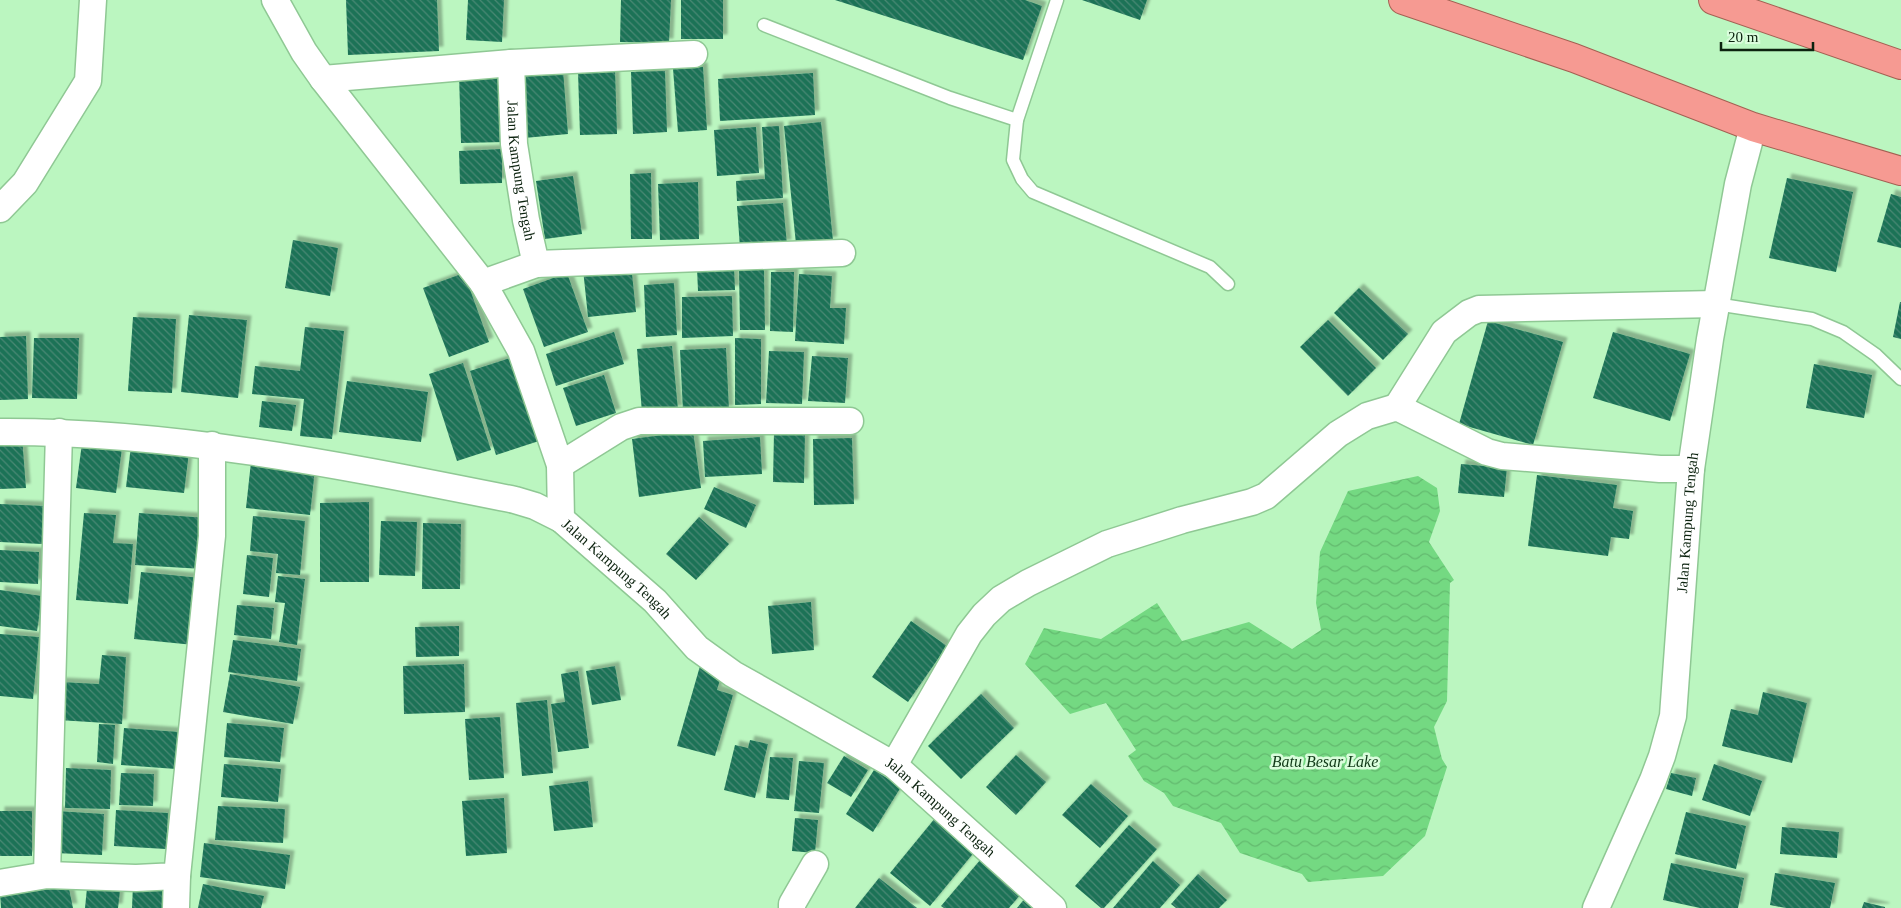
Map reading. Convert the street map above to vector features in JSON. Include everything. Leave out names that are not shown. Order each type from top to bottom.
[{"type":"highway","points":[[1403,0],[1574,58],[1753,127],[1901,171]]},
{"type":"highway","points":[[1713,0],[1751,6],[1901,65]]},
{"type":"street","points":[[0,209],[25,183],[88,81],[93,0]]},
{"type":"street","name":"Jalan Kampung Tengah","points":[[275,0],[304,52],[323,79],[482,283],[521,351],[560,464],[560,518],[655,602],[697,648],[726,669],[894,765],[1053,908]]},
{"type":"street","points":[[323,79],[511,63],[694,54]]},
{"type":"street","name":"Jalan Kampung Tengah","points":[[511,63],[514,144],[526,220],[536,264]]},
{"type":"street","name":"Jalan Kampung Tengah","points":[[1596,908],[1653,780],[1673,716],[1691,469],[1716,304],[1738,184],[1753,127]]},
{"type":"street","points":[[482,283],[536,264],[842,253]]},
{"type":"street","points":[[1397,408],[1444,332],[1469,313],[1478,309],[1716,304]]},
{"type":"street","points":[[894,765],[969,634],[984,615],[1001,599],[1028,583],[1107,544],[1182,520],[1252,502],[1266,496],[1338,434],[1367,416],[1397,408],[1487,452],[1502,456],[1660,469],[1691,469]]},
{"type":"street","points":[[560,464],[621,427],[639,421],[850,420]]},
{"type":"street","points":[[0,432],[59,432],[212,445],[346,467],[515,500],[535,506],[560,518]]},
{"type":"street","points":[[47,875],[59,432]]},
{"type":"street","points":[[176,908],[177,876],[212,536],[212,445]]},
{"type":"street","points":[[792,908],[792,904],[814,864]]},
{"type":"street","points":[[0,883],[47,875],[136,878],[177,876]]},
{"type":"lane","points":[[1056,0],[1017,120],[1013,160],[1022,179],[1033,192],[1210,267],[1228,284]]},
{"type":"lane","points":[[764,25],[950,98],[1017,120]]},
{"type":"lane","points":[[1716,304],[1812,319],[1843,332],[1876,355],[1901,379]]},
{"type":"water","name":"Batu Besar Lake","points":[[1418,476],[1437,488],[1440,511],[1429,542],[1454,580],[1450,583],[1447,701],[1434,727],[1442,759],[1447,767],[1425,836],[1383,876],[1308,882],[1302,874],[1240,853],[1221,823],[1173,806],[1164,793],[1144,781],[1128,756],[1136,750],[1106,703],[1070,714],[1025,664],[1044,628],[1101,639],[1157,603],[1182,641],[1249,622],[1292,649],[1321,630],[1316,603],[1320,552],[1348,491]]},
{"type":"building","points":[[346,0],[437,0],[439,51],[348,55]]},
{"type":"building","points":[[468,0],[504,0],[502,42],[466,40]]},
{"type":"building","points":[[621,0],[671,0],[669,43],[620,42]]},
{"type":"building","points":[[681,0],[723,0],[723,39],[681,39]]},
{"type":"building","points":[[835,0],[1025,0],[1042,6],[1023,60]]},
{"type":"building","points":[[1082,0],[1147,0],[1140,20]]},
{"type":"building","points":[[703,67],[707,130],[678,132],[673,69]]},
{"type":"building","points":[[563,70],[568,134],[524,138],[520,73]]},
{"type":"building","points":[[615,70],[617,134],[580,135],[578,72]]},
{"type":"building","points":[[665,71],[667,132],[633,134],[631,72]]},
{"type":"building","points":[[504,72],[506,142],[461,143],[459,74]]},
{"type":"building","points":[[813,73],[815,115],[720,121],[718,79]]},
{"type":"building","points":[[821,122],[833,241],[796,244],[784,126]]},
{"type":"building","points":[[779,126],[783,198],[737,201],[736,181],[765,179],[762,127]]},
{"type":"building","points":[[756,127],[759,173],[717,176],[714,130]]},
{"type":"building","points":[[502,149],[502,183],[460,184],[459,151]]},
{"type":"building","points":[[651,173],[652,239],[631,239],[630,174]]},
{"type":"building","points":[[573,176],[582,234],[545,239],[536,181]]},
{"type":"building","points":[[1787,178],[1853,192],[1836,272],[1769,258]]},
{"type":"building","points":[[698,182],[699,239],[660,240],[658,184]]},
{"type":"building","points":[[1891,194],[1901,197],[1901,248],[1877,242]]},
{"type":"building","points":[[783,203],[787,244],[740,248],[737,206]]},
{"type":"building","points":[[293,240],[338,248],[330,296],[285,288]]},
{"type":"building","points":[[631,264],[636,312],[588,317],[583,269]]},
{"type":"building","points":[[734,267],[735,290],[698,291],[697,268]]},
{"type":"building","points":[[739,270],[764,270],[765,330],[740,330]]},
{"type":"building","points":[[771,272],[794,272],[793,332],[770,331]]},
{"type":"building","points":[[464,273],[489,342],[449,357],[423,288]]},
{"type":"building","points":[[567,273],[588,332],[544,347],[523,289]]},
{"type":"building","points":[[799,274],[832,276],[830,308],[846,308],[844,344],[795,341]]},
{"type":"building","points":[[674,283],[677,335],[646,337],[644,285]]},
{"type":"building","points":[[1359,288],[1408,334],[1383,360],[1334,313]]},
{"type":"building","points":[[732,296],[733,336],[682,338],[682,297]]},
{"type":"building","points":[[1901,302],[1901,339],[1893,337]]},
{"type":"building","points":[[189,315],[247,320],[238,398],[181,392]]},
{"type":"building","points":[[133,317],[176,319],[172,393],[128,391]]},
{"type":"building","points":[[1328,320],[1376,368],[1348,396],[1300,347]]},
{"type":"building","points":[[1488,321],[1563,342],[1533,445],[1459,424]]},
{"type":"building","points":[[305,327],[344,331],[332,439],[300,436],[304,399],[252,394],[255,366],[300,371]]},
{"type":"building","points":[[614,332],[624,364],[556,386],[546,354]]},
{"type":"building","points":[[1613,332],[1690,354],[1670,421],[1593,398]]},
{"type":"building","points":[[26,336],[28,399],[0,400],[0,337]]},
{"type":"building","points":[[34,338],[79,338],[77,399],[32,398]]},
{"type":"building","points":[[735,338],[761,339],[761,404],[735,405]]},
{"type":"building","points":[[672,346],[678,410],[642,413],[637,349]]},
{"type":"building","points":[[726,348],[729,410],[683,412],[680,350]]},
{"type":"building","points":[[769,351],[804,352],[802,404],[766,403]]},
{"type":"building","points":[[516,356],[542,440],[496,455],[470,371]]},
{"type":"building","points":[[812,356],[848,358],[845,403],[808,401]]},
{"type":"building","points":[[463,363],[491,450],[457,461],[429,374]]},
{"type":"building","points":[[1814,364],[1872,375],[1864,418],[1806,408]]},
{"type":"building","points":[[604,375],[616,413],[576,426],[563,388]]},
{"type":"building","points":[[347,381],[428,392],[421,442],[339,432]]},
{"type":"building","points":[[262,401],[296,405],[292,431],[259,427]]},
{"type":"building","points":[[693,431],[701,488],[639,497],[632,439]]},
{"type":"building","points":[[774,432],[805,432],[804,483],[773,482]]},
{"type":"building","points":[[83,436],[123,441],[116,493],[76,488]]},
{"type":"building","points":[[22,437],[26,488],[0,489],[0,438]]},
{"type":"building","points":[[760,437],[762,474],[705,477],[703,441]]},
{"type":"building","points":[[852,438],[854,504],[814,505],[813,439]]},
{"type":"building","points":[[131,446],[189,452],[184,493],[126,487]]},
{"type":"building","points":[[251,462],[315,469],[310,515],[246,508]]},
{"type":"building","points":[[1461,464],[1507,468],[1504,497],[1458,493]]},
{"type":"building","points":[[1537,475],[1617,485],[1613,508],[1633,511],[1629,539],[1611,537],[1608,556],[1528,546]]},
{"type":"building","points":[[714,487],[756,505],[746,528],[704,509]]},
{"type":"building","points":[[369,502],[369,582],[320,582],[320,503]]},
{"type":"building","points":[[0,504],[45,506],[42,544],[0,542]]},
{"type":"building","points":[[84,513],[116,515],[113,543],[133,544],[128,604],[76,600]]},
{"type":"building","points":[[139,513],[207,518],[203,569],[135,565]]},
{"type":"building","points":[[253,516],[305,521],[300,575],[276,573],[278,554],[250,551]]},
{"type":"building","points":[[699,517],[729,544],[696,580],[666,554]]},
{"type":"building","points":[[381,521],[417,522],[415,576],[379,575]]},
{"type":"building","points":[[423,523],[461,524],[460,589],[422,589]]},
{"type":"building","points":[[0,550],[39,552],[38,584],[0,582]]},
{"type":"building","points":[[247,555],[273,558],[269,597],[243,594]]},
{"type":"building","points":[[141,572],[201,578],[194,645],[134,639]]},
{"type":"building","points":[[278,576],[305,579],[297,645],[279,642],[285,603],[275,602]]},
{"type":"building","points":[[0,590],[42,596],[37,631],[0,626]]},
{"type":"building","points":[[811,602],[814,650],[772,654],[768,606]]},
{"type":"building","points":[[237,605],[274,608],[271,639],[234,635]]},
{"type":"building","points":[[911,621],[947,646],[908,702],[872,677]]},
{"type":"building","points":[[459,626],[459,656],[416,657],[415,627]]},
{"type":"building","points":[[0,634],[39,637],[33,699],[0,696]]},
{"type":"building","points":[[233,640],[301,649],[297,681],[228,672]]},
{"type":"building","points":[[102,655],[126,657],[122,724],[58,720],[60,682],[99,684]]},
{"type":"building","points":[[464,664],[465,712],[404,714],[403,666]]},
{"type":"building","points":[[615,666],[621,700],[592,705],[586,671]]},
{"type":"building","points":[[700,666],[722,673],[717,690],[733,695],[715,756],[677,746]]},
{"type":"building","points":[[578,671],[589,748],[558,752],[551,704],[565,702],[561,674]]},
{"type":"building","points":[[230,674],[300,687],[293,724],[223,712]]},
{"type":"building","points":[[1763,692],[1807,703],[1792,763],[1722,746],[1731,709],[1758,715]]},
{"type":"building","points":[[981,694],[1014,728],[961,779],[928,746]]},
{"type":"building","points":[[547,700],[553,773],[522,776],[516,703]]},
{"type":"building","points":[[500,717],[504,778],[469,780],[465,719]]},
{"type":"building","points":[[227,723],[284,728],[280,762],[224,757]]},
{"type":"building","points":[[99,724],[115,725],[113,764],[97,762]]},
{"type":"building","points":[[124,728],[179,732],[176,769],[121,765]]},
{"type":"building","points":[[750,740],[768,744],[755,798],[724,790],[735,745],[748,748]]},
{"type":"building","points":[[1016,755],[1046,782],[1016,815],[986,787]]},
{"type":"building","points":[[844,756],[868,770],[851,797],[827,783]]},
{"type":"building","points":[[770,757],[793,758],[789,800],[766,798]]},
{"type":"building","points":[[799,761],[824,763],[819,813],[794,811]]},
{"type":"building","points":[[224,764],[281,769],[278,802],[221,797]]},
{"type":"building","points":[[1714,764],[1762,781],[1750,816],[1702,800]]},
{"type":"building","points":[[66,768],[111,770],[110,809],[65,808]]},
{"type":"building","points":[[874,770],[901,787],[873,832],[846,814]]},
{"type":"building","points":[[121,773],[154,774],[153,806],[119,805]]},
{"type":"building","points":[[1671,773],[1696,778],[1692,796],[1666,789]]},
{"type":"building","points":[[588,781],[593,827],[554,831],[549,786]]},
{"type":"building","points":[[1091,784],[1128,816],[1100,848],[1062,815]]},
{"type":"building","points":[[504,798],[507,853],[466,856],[462,801]]},
{"type":"building","points":[[218,806],[285,809],[283,843],[215,840]]},
{"type":"building","points":[[116,810],[168,813],[166,849],[114,846]]},
{"type":"building","points":[[0,811],[32,811],[32,856],[0,856]]},
{"type":"building","points":[[56,811],[104,814],[102,855],[54,853]]},
{"type":"building","points":[[1686,812],[1746,826],[1736,869],[1675,854]]},
{"type":"building","points":[[936,817],[976,850],[930,906],[890,873]]},
{"type":"building","points":[[795,818],[818,820],[815,853],[792,851]]},
{"type":"building","points":[[1129,825],[1157,849],[1104,908],[1101,908],[1075,886]]},
{"type":"building","points":[[1782,827],[1839,832],[1837,858],[1780,854]]},
{"type":"building","points":[[204,843],[290,855],[285,889],[200,877]]},
{"type":"building","points":[[987,852],[1027,887],[1009,908],[944,908],[941,906]]},
{"type":"building","points":[[1153,861],[1180,885],[1160,908],[1113,908]]},
{"type":"building","points":[[1671,863],[1744,878],[1738,908],[1700,908],[1663,900]]},
{"type":"building","points":[[1775,873],[1835,883],[1830,908],[1786,908],[1770,905]]},
{"type":"building","points":[[1198,874],[1227,900],[1219,908],[1176,908],[1171,904]]},
{"type":"building","points":[[879,878],[917,908],[855,908]]},
{"type":"building","points":[[67,879],[73,908],[1,908],[0,893]]},
{"type":"building","points":[[203,884],[264,896],[261,908],[198,908]]},
{"type":"building","points":[[133,885],[171,888],[170,908],[132,908]]},
{"type":"building","points":[[87,888],[120,891],[118,908],[85,908]]},
{"type":"building","points":[[1026,897],[1038,908],[1017,908]]},
{"type":"building","points":[[1864,902],[1885,907],[1885,908],[1862,908]]}]
